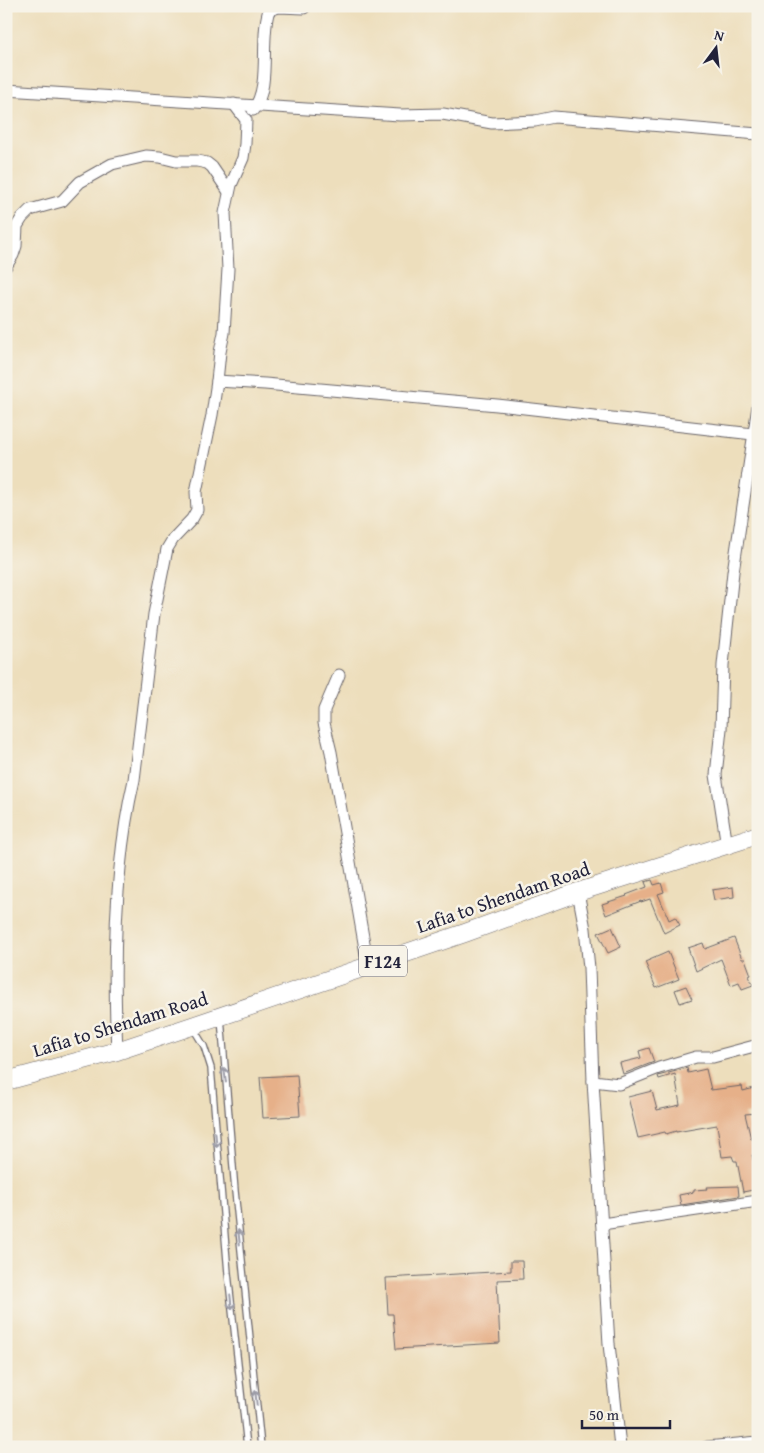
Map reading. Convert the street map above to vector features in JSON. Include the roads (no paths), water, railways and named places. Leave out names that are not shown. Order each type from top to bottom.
[{"type":"main road","name":"Lafia to Shendam Road","points":[[6,1081],[117,1050],[192,1026],[578,892],[758,835]]},
{"type":"street","points":[[117,1050],[114,989],[119,892],[128,807],[136,771],[154,614],[167,549],[192,519],[197,510],[196,492],[214,405],[224,333],[228,269],[225,214],[230,192],[243,158],[246,120],[256,106],[262,83],[265,22],[269,10],[280,7],[304,8]]},
{"type":"street","points":[[6,90],[400,115],[443,114],[492,123],[535,121],[554,117],[758,134]]},
{"type":"street","points":[[234,104],[246,120]]},
{"type":"street","points":[[6,266],[16,246],[17,226],[30,210],[62,202],[80,182],[112,164],[146,156],[176,161],[207,163],[230,192]]},
{"type":"street","points":[[217,381],[497,406],[753,434]]},
{"type":"street","points":[[727,846],[716,775],[721,729],[723,665],[733,572],[758,406]]},
{"type":"street","points":[[339,675],[324,710],[324,723],[333,761],[368,966]]},
{"type":"street","points":[[578,892],[590,968],[593,1082],[609,1344],[620,1447]]},
{"type":"street","points":[[593,1082],[619,1084],[659,1068],[696,1057],[713,1057],[758,1044]]},
{"type":"street","points":[[602,1224],[758,1201]]},
{"type":"street","points":[[707,1447],[758,1442]]},
{"type":"lane","points":[[221,1016],[235,1191],[261,1447]]},
{"type":"lane","points":[[192,1026],[204,1046],[211,1068],[228,1264],[247,1447]]}]
